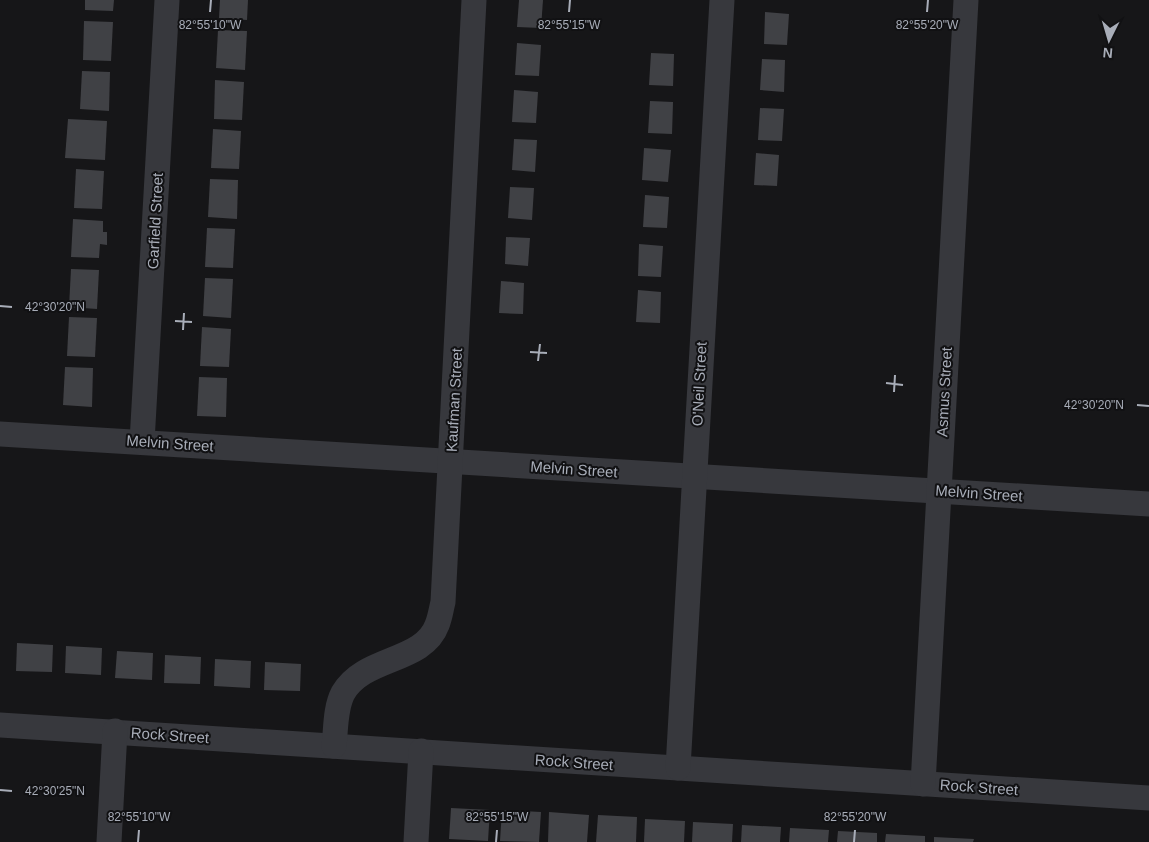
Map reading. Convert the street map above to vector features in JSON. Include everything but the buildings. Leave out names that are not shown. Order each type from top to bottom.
[{"type":"street","name":"Garfield Street","points":[[142,442],[167,0]]},
{"type":"street","name":"Kaufman Street","points":[[334,746],[339,706],[342,695],[348,685],[376,664],[417,648],[431,636],[437,626],[443,602],[474,0]]},
{"type":"street","name":"O'Neil Street","points":[[678,768],[722,0]]},
{"type":"street","name":"Asmus Street","points":[[923,784],[966,0]]},
{"type":"street","name":"Melvin Street","points":[[0,434],[1149,504]]},
{"type":"street","name":"Rock Street","points":[[0,725],[1149,798]]},
{"type":"street","points":[[109,842],[115,731]]},
{"type":"street","points":[[416,842],[421,751]]}]
